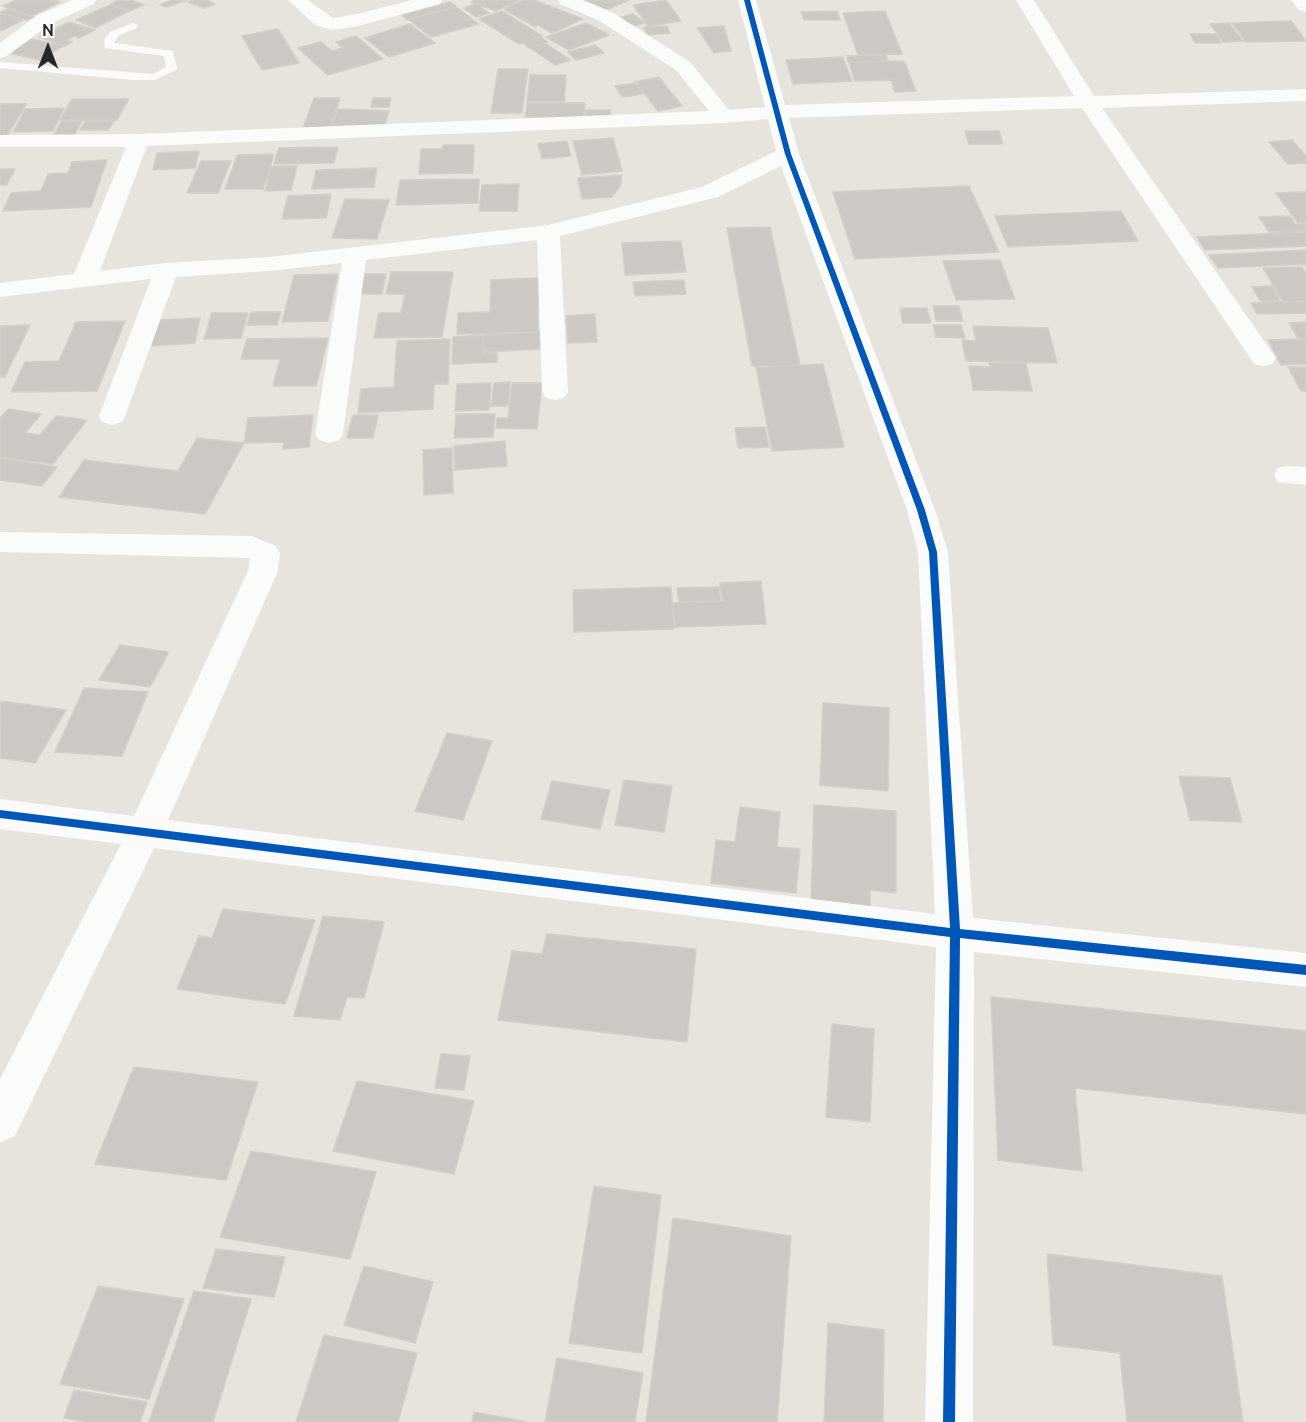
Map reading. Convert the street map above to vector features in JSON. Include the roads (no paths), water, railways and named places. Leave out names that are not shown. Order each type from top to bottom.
[{"type":"street","points":[[0,52],[43,21],[87,0]]},
{"type":"street","points":[[297,0],[322,21],[332,24],[358,20],[433,0]]},
{"type":"street","points":[[567,0],[606,16],[683,66],[724,117]]},
{"type":"street","points":[[747,0],[788,154],[921,510],[933,552],[955,933],[949,1422]]},
{"type":"street","points":[[1025,0],[1088,102],[1263,358]]},
{"type":"street","points":[[1300,0],[1306,6]]},
{"type":"street","points":[[0,141],[139,140],[724,117],[776,112],[1306,95]]},
{"type":"street","points":[[84,280],[139,140]]},
{"type":"street","points":[[0,290],[166,270],[269,264],[355,255],[548,232],[710,192],[788,154]]},
{"type":"street","points":[[548,232],[555,392]]},
{"type":"street","points":[[328,434],[355,255]]},
{"type":"street","points":[[112,416],[166,270]]},
{"type":"street","points":[[0,542],[252,546],[265,553],[263,571],[144,833],[0,1122]]},
{"type":"street","points":[[0,814],[955,933],[1306,970]]},
{"type":"lane","points":[[0,65],[134,77],[155,77],[172,68],[169,53],[109,46],[108,40],[114,34],[133,26]]}]
